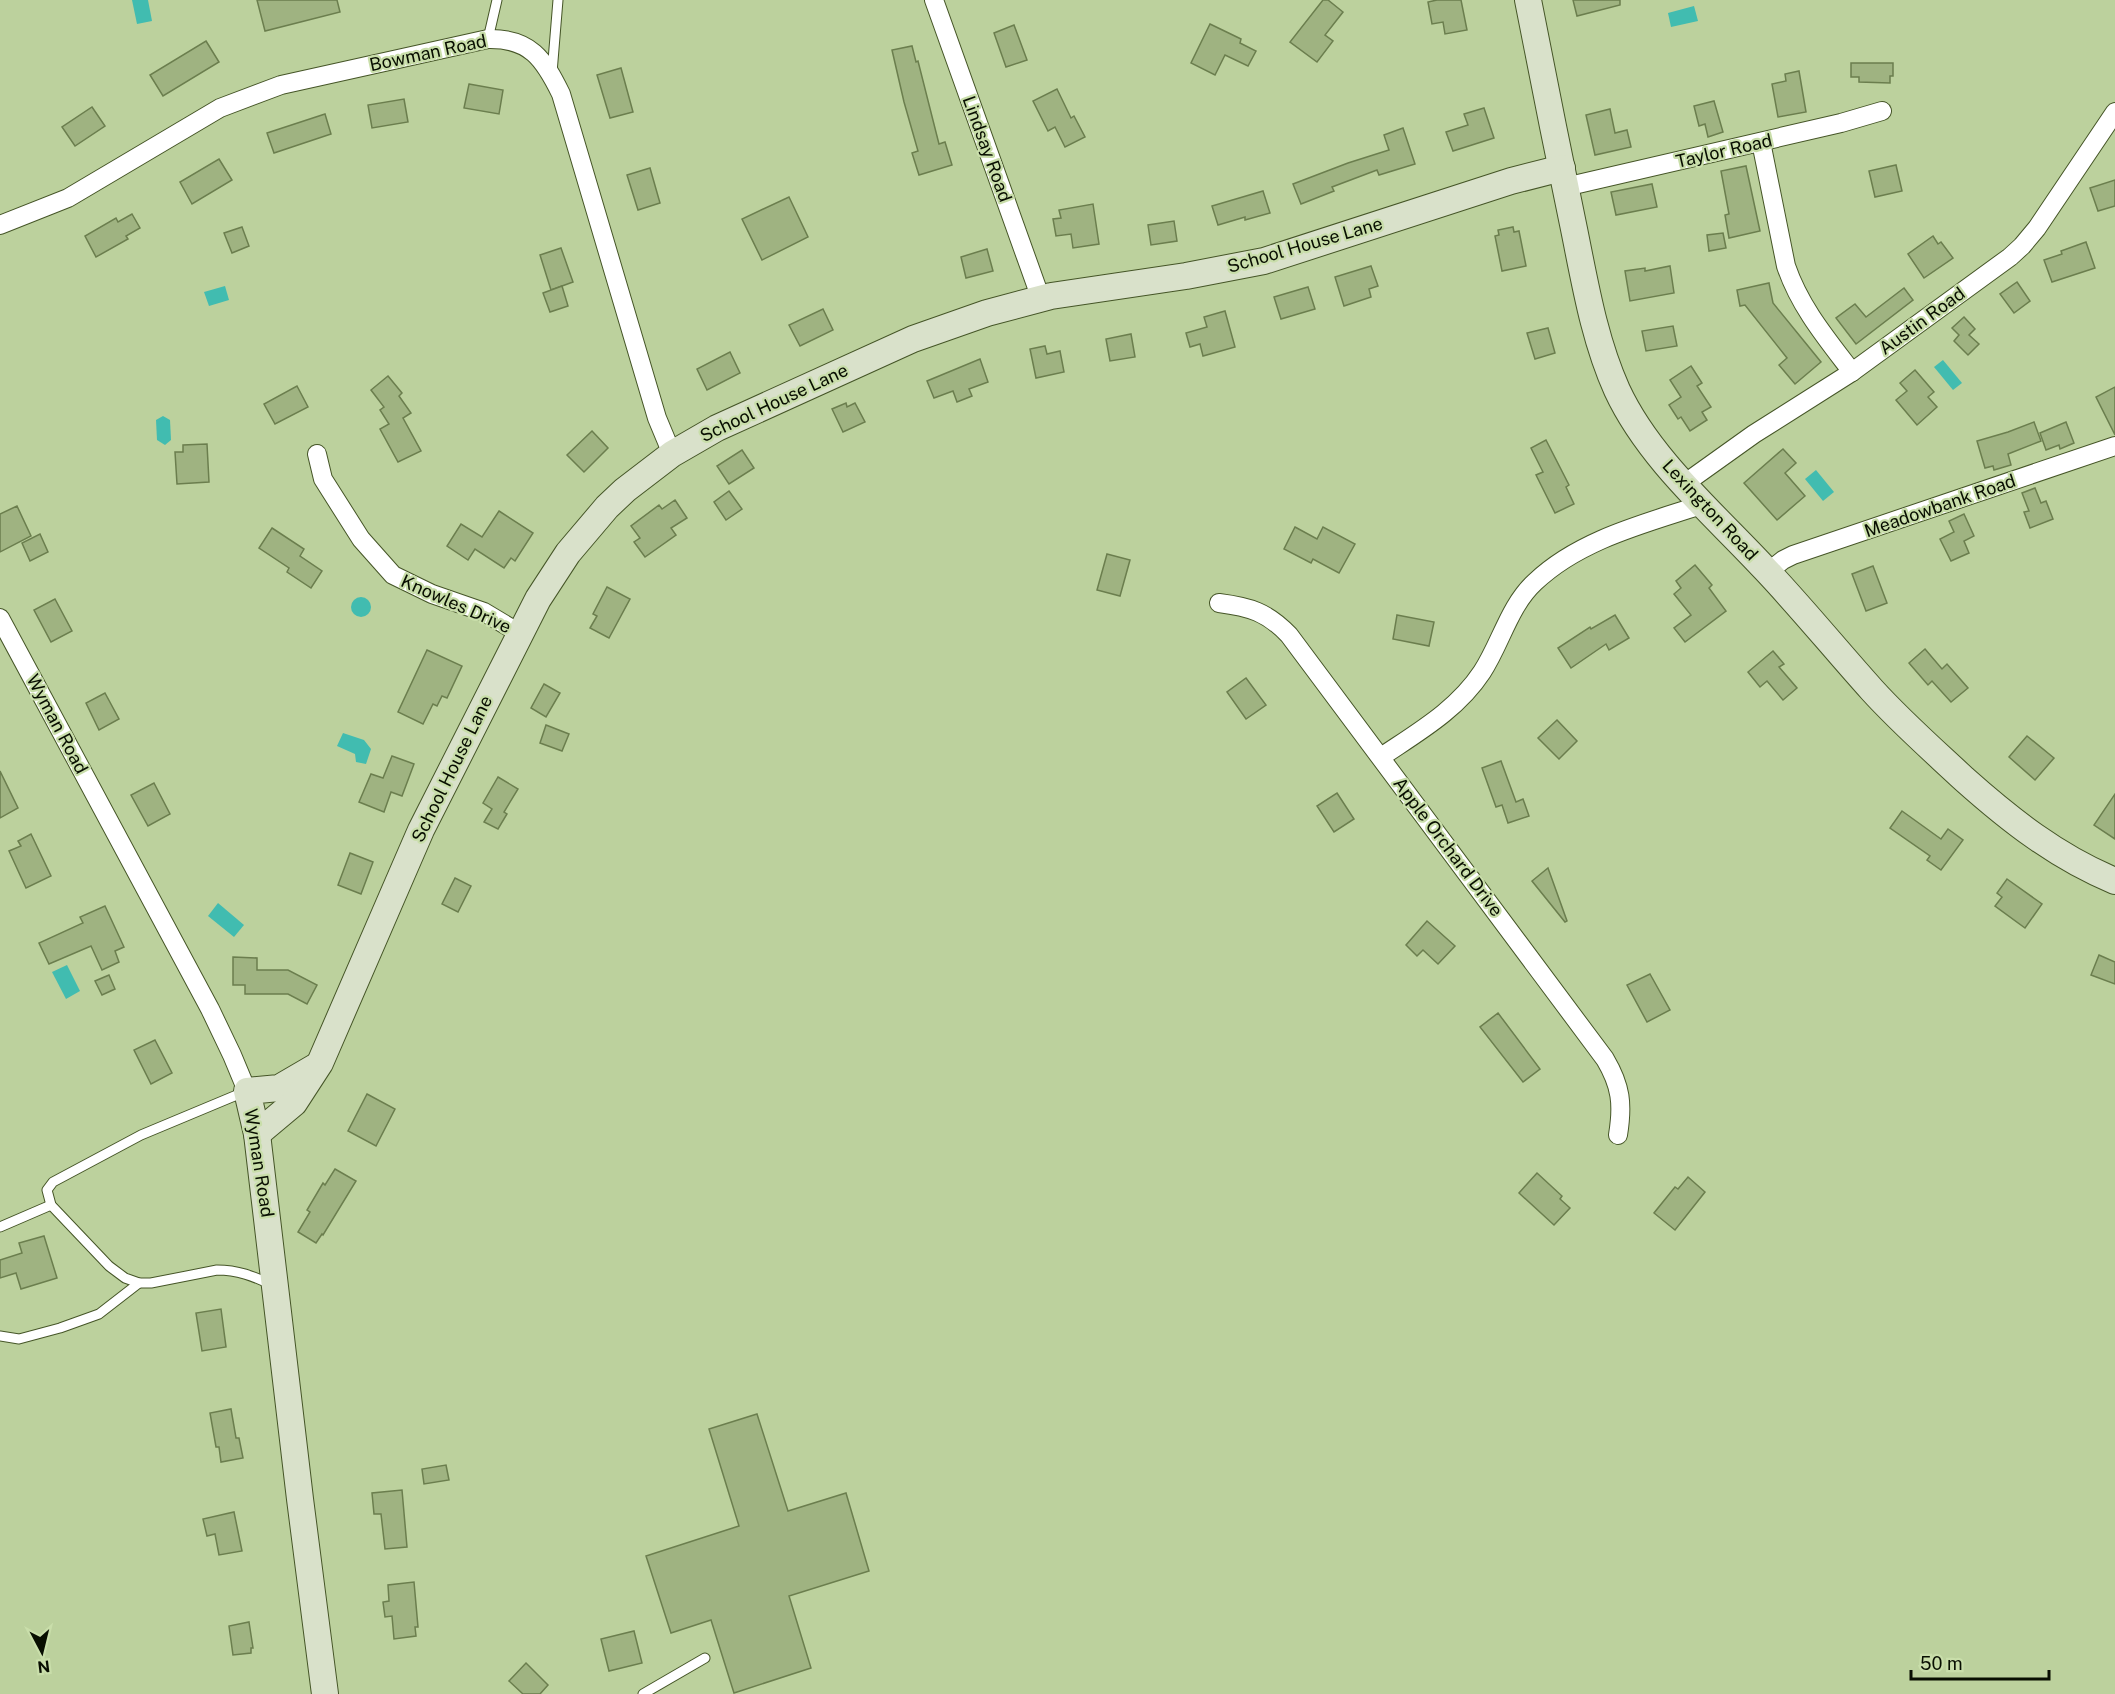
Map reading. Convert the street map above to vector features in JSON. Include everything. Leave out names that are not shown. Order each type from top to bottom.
[{"type":"street","name":"Lindsay Road","points":[[934,0],[1041,299]]},
{"type":"street","name":"Lexington Road","points":[[1528,0],[1589,303],[1618,390],[1646,438],[1684,484],[1768,572],[1865,683],[1904,723],[1992,804],[2036,839],[2089,870],[2115,881]]},
{"type":"street","name":"Bowman Road","points":[[0,225],[68,198],[239,99],[281,85],[488,39],[501,39],[528,47],[540,58],[552,75],[568,114],[655,410],[672,454]]},
{"type":"street","name":"Taylor Road","points":[[1563,178],[1761,142],[1882,111]]},
{"type":"street","name":"Austin Road","points":[[1684,484],[1754,434],[1852,372],[2022,246],[2037,228],[2115,112]]},
{"type":"street","points":[[1761,142],[1786,266],[1792,285],[1810,316],[1852,372]]},
{"type":"street","name":"School House Lane","points":[[257,1134],[294,1103],[320,1063],[421,830],[519,633],[553,576],[589,526],[625,490],[672,454],[717,428],[913,339],[987,313],[1041,299],[1264,261],[1511,181],[1563,178]]},
{"type":"street","name":"Meadowbank Road","points":[[1768,572],[1793,555],[2115,446]]},
{"type":"street","name":"Knowles Drive","points":[[317,454],[323,479],[361,539],[393,575],[432,594],[484,612],[519,633]]},
{"type":"street","points":[[1381,757],[1434,722],[1468,690],[1492,655],[1519,600],[1534,582],[1554,566],[1602,540],[1704,504]]},
{"type":"street","name":"Apple Orchard Drive","points":[[1219,603],[1242,606],[1261,612],[1289,634],[1605,1059],[1615,1077],[1621,1097],[1618,1135]]},
{"type":"street","name":"Wyman Road","points":[[0,618],[210,1009],[247,1091],[257,1134],[325,1694]]},
{"type":"street","points":[[247,1091],[279,1088],[320,1063]]},
{"type":"lane","points":[[488,39],[497,0]]},
{"type":"lane","points":[[552,75],[558,0]]},
{"type":"lane","points":[[247,1091],[141,1135],[53,1182],[47,1190],[51,1205],[109,1266],[124,1278],[139,1283],[151,1283],[226,1270],[253,1275],[276,1288]]},
{"type":"lane","points":[[0,1227],[51,1205]]},
{"type":"lane","points":[[0,1336],[19,1339],[99,1314],[139,1283]]},
{"type":"lane","points":[[643,1694],[705,1658]]},
{"type":"water","points":[[132,0],[148,0],[152,21],[137,24]]},
{"type":"water","points":[[1694,6],[1698,21],[1671,27],[1668,13]]},
{"type":"water","points":[[225,286],[229,300],[209,306],[204,292]]},
{"type":"water","points":[[1943,360],[1962,383],[1953,390],[1934,367]]},
{"type":"water","points":[[163,416],[170,420],[171,440],[165,445],[157,440],[156,420]]},
{"type":"water","points":[[1816,470],[1834,492],[1823,501],[1805,479]]},
{"type":"water","points":[[361,597],[368,600],[371,607],[368,614],[361,617],[354,614],[351,607],[354,600]]},
{"type":"water","points":[[343,733],[364,740],[371,749],[366,764],[356,762],[355,754],[337,746]]},
{"type":"water","points":[[218,903],[244,925],[234,937],[208,916]]},
{"type":"water","points":[[67,965],[80,991],[66,999],[52,972]]},
{"type":"building","points":[[257,0],[337,0],[340,12],[265,31]]},
{"type":"building","points":[[1323,0],[1328,0],[1343,12],[1325,35],[1333,41],[1317,62],[1290,42]]},
{"type":"building","points":[[1461,0],[1467,30],[1445,34],[1443,22],[1432,24],[1428,2]]},
{"type":"building","points":[[1573,0],[1620,0],[1620,5],[1577,16]]},
{"type":"building","points":[[1210,24],[1241,39],[1240,43],[1256,51],[1248,66],[1225,55],[1215,75],[1191,63]]},
{"type":"building","points":[[1014,25],[1027,60],[1006,67],[994,33]]},
{"type":"building","points":[[206,41],[219,62],[163,96],[150,75]]},
{"type":"building","points":[[912,46],[916,62],[918,61],[939,144],[945,142],[952,165],[919,175],[912,153],[918,151],[892,50]]},
{"type":"building","points":[[1851,63],[1893,63],[1893,76],[1890,76],[1890,83],[1859,82],[1859,77],[1851,77]]},
{"type":"building","points":[[621,68],[633,112],[610,118],[597,75]]},
{"type":"building","points":[[1799,71],[1806,112],[1778,117],[1772,84],[1786,81],[1785,74]]},
{"type":"building","points":[[469,84],[503,90],[499,114],[464,108]]},
{"type":"building","points":[[1057,89],[1071,118],[1074,116],[1085,137],[1065,147],[1055,127],[1048,131],[1033,101]]},
{"type":"building","points":[[404,99],[408,122],[372,128],[368,105]]},
{"type":"building","points":[[1714,101],[1723,132],[1708,137],[1705,124],[1699,126],[1694,106]]},
{"type":"building","points":[[92,107],[105,126],[75,146],[62,127]]},
{"type":"building","points":[[1484,108],[1494,138],[1453,151],[1446,132],[1468,125],[1464,114]]},
{"type":"building","points":[[1610,109],[1615,133],[1627,130],[1631,147],[1595,155],[1586,115]]},
{"type":"building","points":[[325,114],[331,134],[274,153],[267,133]]},
{"type":"building","points":[[1403,128],[1415,164],[1379,175],[1377,170],[1332,187],[1334,191],[1301,204],[1293,184],[1389,150],[1384,135]]},
{"type":"building","points":[[219,159],[232,180],[192,204],[180,182]]},
{"type":"building","points":[[1896,165],[1902,191],[1875,197],[1869,171]]},
{"type":"building","points":[[1746,166],[1760,231],[1729,238],[1725,215],[1729,214],[1721,171]]},
{"type":"building","points":[[650,168],[660,203],[638,210],[627,175]]},
{"type":"building","points":[[2115,180],[2115,206],[2098,211],[2090,188]]},
{"type":"building","points":[[1652,184],[1657,207],[1616,215],[1611,192]]},
{"type":"building","points":[[1263,191],[1270,213],[1218,225],[1212,206]]},
{"type":"building","points":[[789,197],[808,237],[762,260],[742,219]]},
{"type":"building","points":[[1093,204],[1099,244],[1073,248],[1071,234],[1056,236],[1053,219],[1061,218],[1059,210]]},
{"type":"building","points":[[132,214],[140,228],[126,236],[128,239],[96,257],[85,236],[116,218],[118,222]]},
{"type":"building","points":[[1174,221],[1177,241],[1151,245],[1148,225]]},
{"type":"building","points":[[242,227],[249,246],[232,253],[224,233]]},
{"type":"building","points":[[1513,227],[1514,232],[1519,231],[1526,266],[1502,271],[1495,236],[1499,235],[1498,230]]},
{"type":"building","points":[[1723,233],[1726,248],[1709,251],[1707,235]]},
{"type":"building","points":[[1933,236],[1938,244],[1941,242],[1953,258],[1924,278],[1908,254]]},
{"type":"building","points":[[2086,242],[2095,268],[2052,282],[2044,260]]},
{"type":"building","points":[[561,248],[573,282],[551,290],[540,255]]},
{"type":"building","points":[[987,249],[993,271],[966,278],[961,257]]},
{"type":"building","points":[[1371,266],[1378,286],[1369,289],[1371,297],[1344,306],[1335,277]]},
{"type":"building","points":[[1670,266],[1674,293],[1630,301],[1625,271],[1645,268],[1645,271]]},
{"type":"building","points":[[2017,282],[2030,301],[2014,313],[2000,294]]},
{"type":"building","points":[[1769,283],[1773,303],[1821,362],[1795,384],[1779,365],[1787,358],[1745,305],[1740,306],[1737,290]]},
{"type":"building","points":[[562,286],[568,306],[550,312],[543,293]]},
{"type":"building","points":[[1308,287],[1315,309],[1281,319],[1274,297]]},
{"type":"building","points":[[1904,288],[1913,300],[1856,344],[1836,318],[1855,304],[1866,317]]},
{"type":"building","points":[[823,309],[833,330],[800,346],[789,325]]},
{"type":"building","points":[[1225,311],[1235,347],[1203,356],[1200,344],[1190,347],[1186,333],[1207,327],[1204,317]]},
{"type":"building","points":[[1964,317],[1975,329],[1969,335],[1979,344],[1968,355],[1954,341],[1959,335],[1952,328]]},
{"type":"building","points":[[1673,326],[1677,346],[1646,351],[1642,331]]},
{"type":"building","points":[[1548,328],[1555,353],[1535,359],[1527,333]]},
{"type":"building","points":[[1131,334],[1135,357],[1110,361],[1106,339]]},
{"type":"building","points":[[1045,346],[1047,354],[1060,351],[1064,372],[1036,378],[1030,349]]},
{"type":"building","points":[[730,352],[740,373],[707,390],[697,369]]},
{"type":"building","points":[[980,359],[988,382],[969,389],[972,396],[957,402],[953,391],[934,398],[927,381]]},
{"type":"building","points":[[1691,366],[1702,383],[1697,386],[1711,407],[1702,412],[1707,420],[1690,431],[1669,405],[1681,397],[1670,380]]},
{"type":"building","points":[[1915,370],[1934,392],[1928,397],[1937,407],[1917,425],[1896,400],[1907,391],[1900,383]]},
{"type":"building","points":[[388,376],[402,393],[399,396],[411,413],[403,418],[421,451],[398,462],[380,429],[389,424],[380,410],[384,407],[371,390]]},
{"type":"building","points":[[297,386],[308,407],[275,424],[264,404]]},
{"type":"building","points":[[2115,387],[2115,435],[2096,397]]},
{"type":"building","points":[[846,403],[847,407],[855,403],[865,422],[843,432],[832,409]]},
{"type":"building","points":[[2034,422],[2041,441],[2008,454],[2011,465],[1994,470],[1993,466],[1985,468],[1977,441]]},
{"type":"building","points":[[2066,422],[2074,443],[2060,449],[2059,445],[2046,450],[2040,433]]},
{"type":"building","points":[[592,431],[608,448],[584,472],[567,455]]},
{"type":"building","points":[[1546,440],[1569,485],[1566,487],[1574,504],[1555,513],[1536,475],[1543,472],[1531,448]]},
{"type":"building","points":[[207,444],[209,482],[177,484],[175,452],[183,452],[183,445]]},
{"type":"building","points":[[1783,449],[1796,463],[1785,473],[1805,496],[1777,520],[1744,483]]},
{"type":"building","points":[[742,450],[754,468],[729,484],[717,466]]},
{"type":"building","points":[[2035,488],[2041,503],[2046,501],[2053,519],[2030,528],[2024,512],[2029,511],[2022,493]]},
{"type":"building","points":[[729,491],[742,509],[726,520],[714,502]]},
{"type":"building","points":[[675,500],[687,518],[671,528],[676,535],[645,557],[634,542],[640,538],[631,526],[659,505],[662,509]]},
{"type":"building","points":[[17,506],[31,536],[0,552],[0,514]]},
{"type":"building","points":[[499,511],[533,533],[515,561],[511,558],[504,568],[475,549],[468,560],[447,546],[461,524],[482,537]]},
{"type":"building","points":[[1964,514],[1974,536],[1964,541],[1969,553],[1951,561],[1940,539],[1954,532],[1949,521]]},
{"type":"building","points":[[1295,527],[1317,539],[1323,527],[1355,544],[1339,573],[1313,559],[1311,563],[1284,549]]},
{"type":"building","points":[[272,528],[304,549],[300,556],[322,571],[311,588],[287,572],[289,568],[259,548]]},
{"type":"building","points":[[40,534],[48,552],[30,561],[22,543]]},
{"type":"building","points":[[1107,554],[1130,560],[1120,596],[1097,590]]},
{"type":"building","points":[[1695,565],[1712,585],[1709,588],[1726,611],[1685,642],[1674,628],[1691,615],[1674,594],[1681,588],[1676,581]]},
{"type":"building","points":[[1873,566],[1887,603],[1866,611],[1852,574]]},
{"type":"building","points":[[607,587],[630,599],[609,638],[590,628],[597,616],[593,614]]},
{"type":"building","points":[[55,599],[72,631],[51,642],[34,610]]},
{"type":"building","points":[[1397,615],[1434,622],[1429,646],[1393,639]]},
{"type":"building","points":[[1615,615],[1629,638],[1609,650],[1606,644],[1571,668],[1558,648],[1590,627],[1591,629]]},
{"type":"building","points":[[1925,649],[1942,669],[1947,664],[1968,688],[1951,702],[1932,681],[1928,685],[1909,663]]},
{"type":"building","points":[[427,650],[462,666],[447,698],[442,696],[437,706],[433,704],[423,724],[398,712]]},
{"type":"building","points":[[1773,651],[1784,664],[1779,667],[1797,688],[1783,700],[1767,681],[1760,687],[1748,672]]},
{"type":"building","points":[[1246,678],[1266,705],[1246,719],[1227,692]]},
{"type":"building","points":[[544,684],[560,693],[546,717],[531,708]]},
{"type":"building","points":[[105,693],[119,719],[99,730],[86,703]]},
{"type":"building","points":[[1557,720],[1577,741],[1559,759],[1538,738]]},
{"type":"building","points":[[546,725],[569,734],[562,751],[540,743]]},
{"type":"building","points":[[2027,736],[2054,758],[2035,780],[2009,757]]},
{"type":"building","points":[[392,756],[414,764],[402,796],[391,792],[384,812],[359,802],[371,774],[383,778]]},
{"type":"building","points":[[1501,761],[1516,802],[1523,799],[1529,816],[1508,823],[1502,805],[1496,807],[1482,768]]},
{"type":"building","points":[[0,771],[18,808],[0,818]]},
{"type":"building","points":[[498,777],[518,789],[504,812],[507,814],[498,829],[484,822],[492,809],[483,803]]},
{"type":"building","points":[[154,783],[170,814],[148,826],[131,795]]},
{"type":"building","points":[[1337,793],[1354,819],[1334,832],[1317,806]]},
{"type":"building","points":[[2115,794],[2115,839],[2094,825]]},
{"type":"building","points":[[1902,811],[1941,839],[1948,829],[1963,840],[1941,870],[1927,860],[1930,856],[1890,828]]},
{"type":"building","points":[[31,834],[51,876],[26,888],[9,851],[21,846],[18,841]]},
{"type":"building","points":[[350,853],[373,862],[361,894],[338,885]]},
{"type":"building","points":[[1548,868],[1567,921],[1565,922],[1532,881]]},
{"type":"building","points":[[455,878],[471,886],[458,912],[442,904]]},
{"type":"building","points":[[2007,879],[2042,904],[2025,928],[1995,906],[2002,897],[1997,893]]},
{"type":"building","points":[[105,906],[124,947],[115,951],[119,962],[102,970],[91,946],[49,964],[39,943],[83,923],[80,917]]},
{"type":"building","points":[[1427,921],[1455,946],[1438,964],[1423,950],[1417,956],[1406,945]]},
{"type":"building","points":[[2099,955],[2115,962],[2115,984],[2091,975]]},
{"type":"building","points":[[233,957],[257,958],[257,970],[288,970],[317,985],[307,1004],[288,994],[245,994],[245,985],[233,985]]},
{"type":"building","points":[[1650,974],[1670,1010],[1647,1022],[1627,985]]},
{"type":"building","points":[[109,975],[115,989],[102,995],[95,981]]},
{"type":"building","points":[[1498,1013],[1540,1069],[1523,1082],[1480,1027]]},
{"type":"building","points":[[155,1040],[172,1073],[151,1084],[134,1050]]},
{"type":"building","points":[[367,1094],[395,1109],[376,1146],[348,1131]]},
{"type":"building","points":[[335,1169],[356,1181],[316,1243],[298,1232],[310,1212],[307,1210],[323,1183],[325,1185]]},
{"type":"building","points":[[1537,1173],[1562,1196],[1560,1199],[1570,1208],[1554,1225],[1519,1193]]},
{"type":"building","points":[[1688,1177],[1705,1192],[1675,1230],[1654,1213],[1675,1187],[1678,1189]]},
{"type":"building","points":[[44,1236],[57,1278],[21,1289],[16,1273],[0,1278],[0,1260],[22,1253],[19,1243]]},
{"type":"building","points":[[221,1309],[226,1347],[202,1351],[196,1313]]},
{"type":"building","points":[[231,1409],[236,1438],[239,1438],[243,1458],[221,1462],[210,1413]]},
{"type":"building","points":[[757,1414],[788,1511],[846,1493],[869,1571],[789,1596],[811,1668],[734,1693],[711,1620],[671,1633],[646,1556],[739,1526],[709,1429]]},
{"type":"building","points":[[446,1465],[449,1480],[424,1484],[422,1469]]},
{"type":"building","points":[[402,1490],[407,1547],[385,1549],[381,1514],[374,1514],[372,1493]]},
{"type":"building","points":[[234,1512],[242,1551],[219,1555],[215,1534],[207,1536],[203,1519]]},
{"type":"building","points":[[414,1582],[418,1627],[415,1627],[416,1636],[394,1639],[392,1616],[385,1617],[383,1602],[389,1601],[388,1585]]},
{"type":"building","points":[[249,1622],[253,1648],[251,1648],[251,1653],[233,1655],[229,1626]]},
{"type":"building","points":[[634,1631],[642,1663],[609,1671],[601,1639]]},
{"type":"building","points":[[526,1663],[548,1685],[540,1694],[523,1694],[509,1681]]}]
